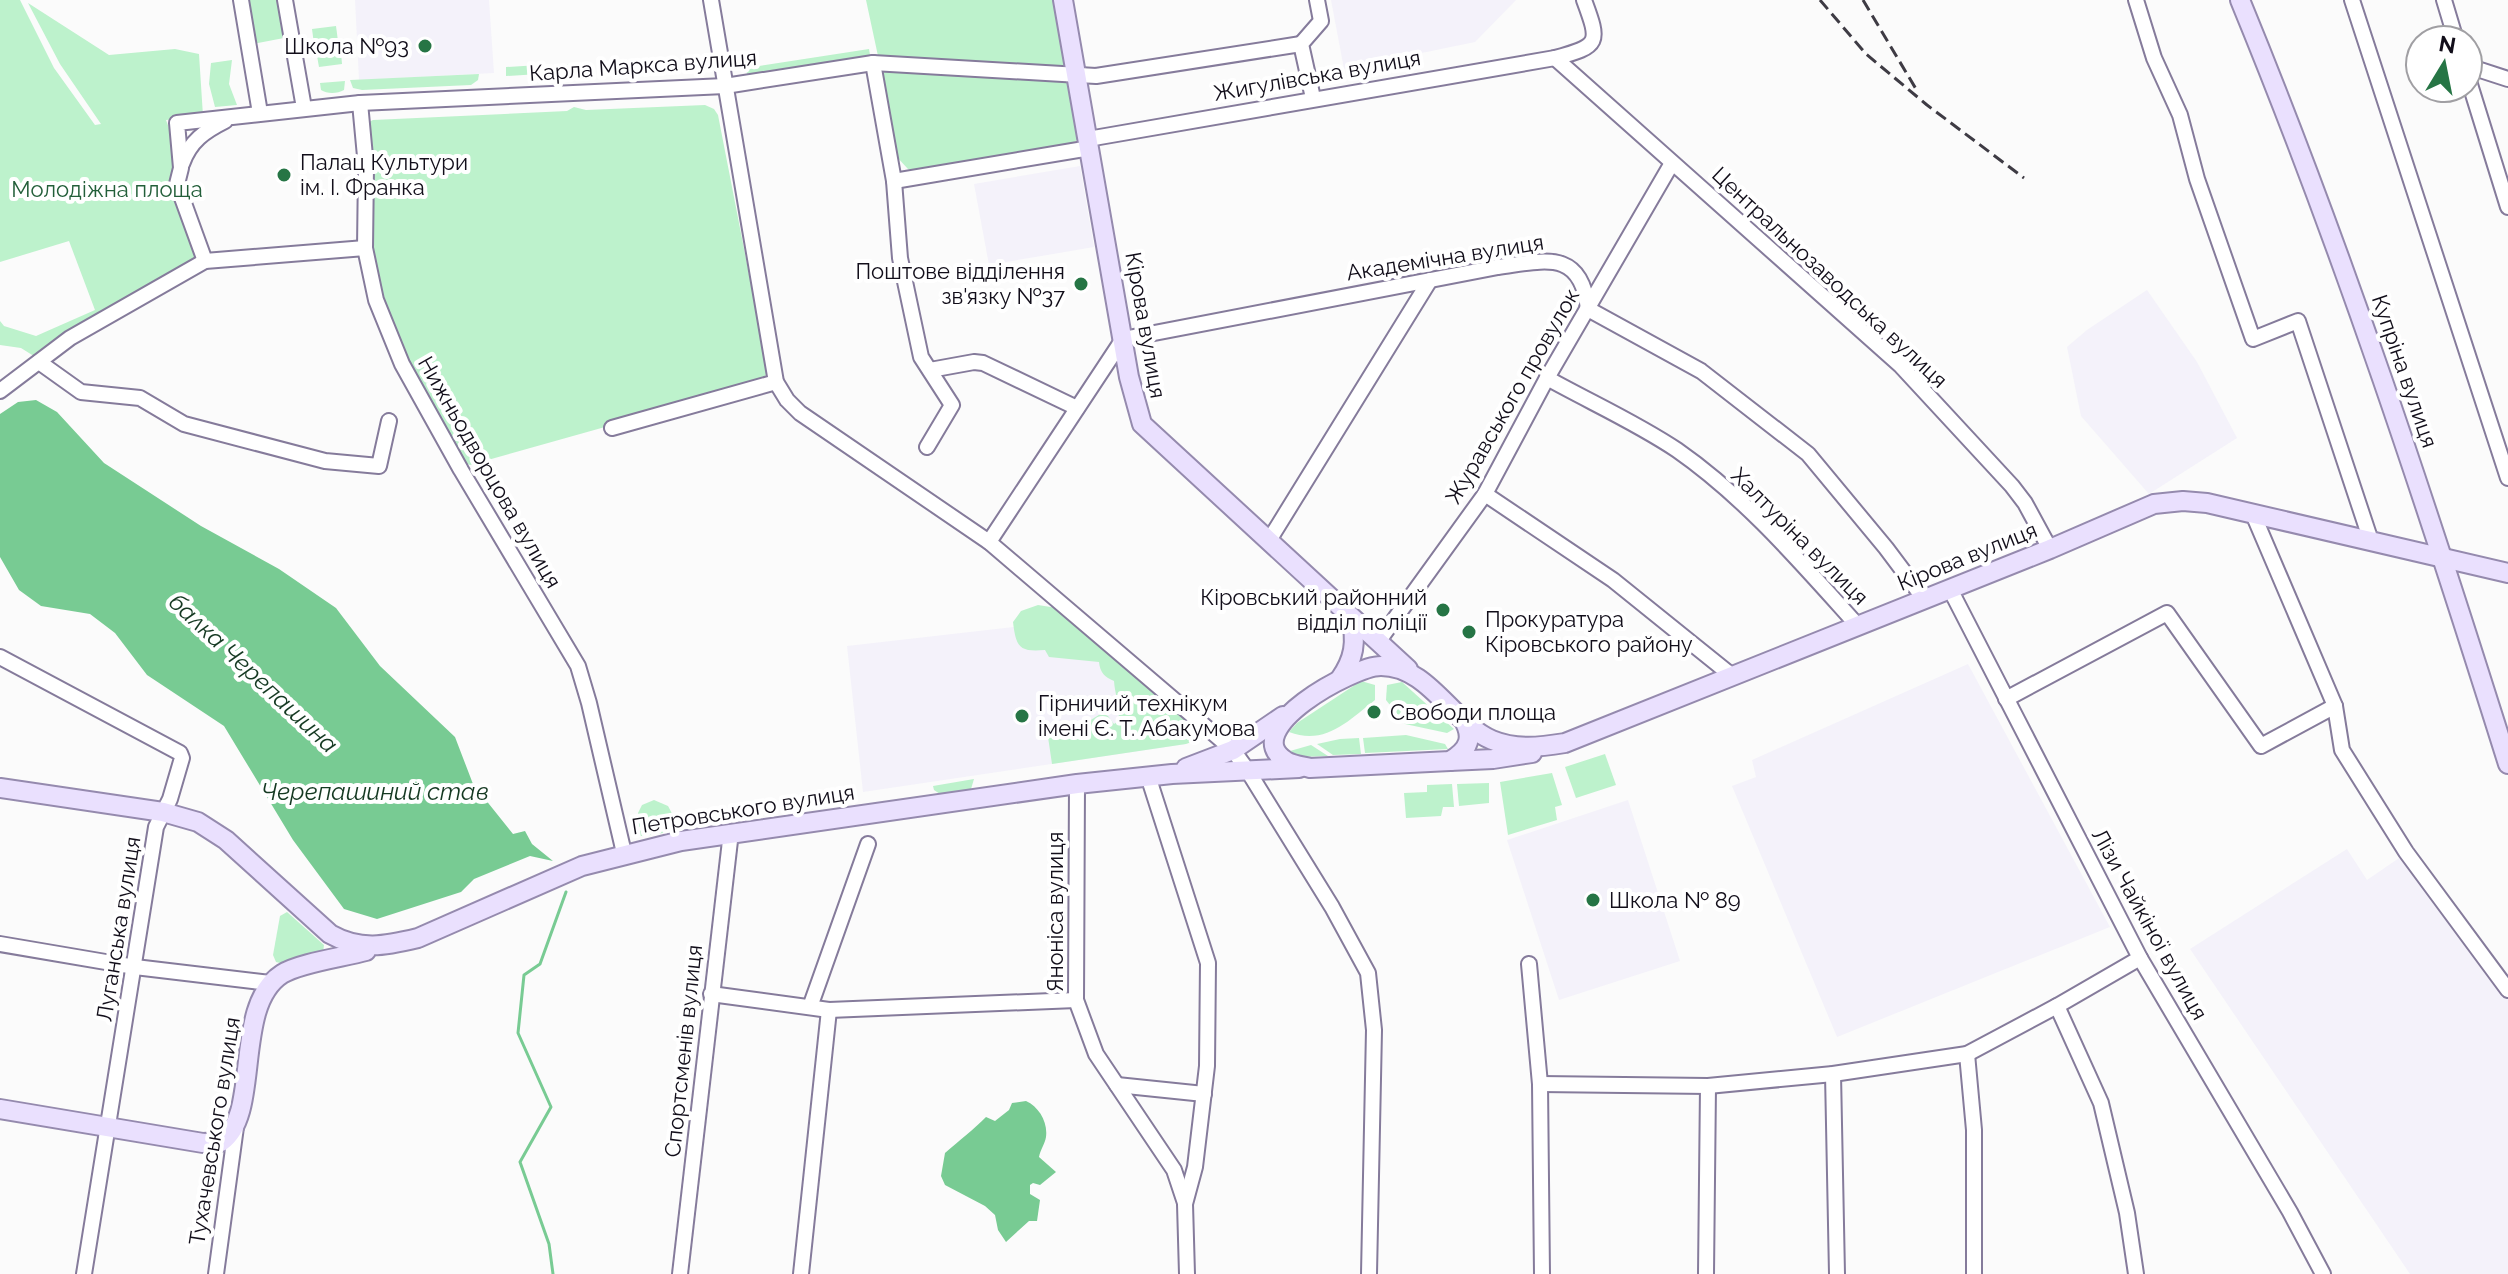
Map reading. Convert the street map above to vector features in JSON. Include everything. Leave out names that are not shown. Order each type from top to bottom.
[{"type":"main road","name":"Кірова вулиця","points":[[1063,0],[1129,377],[1142,424],[1351,618],[1488,738],[1523,747],[1565,743],[1925,600],[2154,504],[2183,501],[2207,503],[2508,573]]},
{"type":"main road","name":"Купріна вулиця","points":[[2240,0],[2301,149],[2444,558],[2508,764]]},
{"type":"main road","points":[[1339,679],[1350,665],[1354,652],[1355,636],[1351,618]]},
{"type":"main road","name":"Кірова вулиця","points":[[1172,774],[1233,750],[1339,679],[1378,666],[1394,667],[1418,678]]},
{"type":"main road","points":[[1290,712],[1276,733],[1276,749],[1289,763],[1310,768]]},
{"type":"main road","points":[[1450,761],[1458,757],[1469,742],[1469,729],[1462,717]]},
{"type":"main road","points":[[1172,774],[1522,756],[1565,743]]},
{"type":"main road","name":"Петровського вулиця","points":[[0,788],[163,812],[198,822],[226,840],[330,934],[350,945],[391,944],[418,938],[582,866],[624,853],[731,832],[1077,784],[1172,774]]},
{"type":"main road","points":[[270,983],[285,972],[391,944]]},
{"type":"main road","name":"Тухачевського вулиця","points":[[236,1127],[257,1006],[270,983]]},
{"type":"main road","points":[[0,1109],[213,1144],[226,1139],[236,1127]]},
{"type":"street","points":[[241,0],[260,113]]},
{"type":"street","points":[[285,0],[304,108]]},
{"type":"street","points":[[711,0],[776,382],[787,400],[800,413],[989,542],[1233,750],[1332,907],[1368,973],[1374,1030],[1369,1274]]},
{"type":"street","points":[[1313,98],[1301,44],[1321,21],[1317,0]]},
{"type":"street","name":"Жигулівська вулиця","points":[[894,181],[1313,98],[1582,51],[1594,40],[1593,24],[1584,0]]},
{"type":"street","points":[[2136,0],[2154,58],[2180,115],[2197,179],[2253,339],[2298,321],[2371,541]]},
{"type":"street","points":[[2352,0],[2508,478]]},
{"type":"street","points":[[2444,0],[2451,24]]},
{"type":"street","name":"Карла Маркса вулиця","points":[[181,168],[177,123],[238,115],[360,103],[725,86],[873,63],[1096,76],[1301,44]]},
{"type":"street","name":"Центральнозаводська вулиця","points":[[1555,58],[1900,365],[2012,486],[2050,549]]},
{"type":"street","points":[[873,63],[894,181],[900,258],[921,357],[952,405],[927,447]]},
{"type":"street","points":[[2484,71],[2508,79]]},
{"type":"street","name":"Нижньодворцова вулиця","points":[[360,103],[366,167],[365,248],[376,300],[402,364],[578,666],[624,853]]},
{"type":"street","points":[[2476,104],[2508,207]]},
{"type":"street","points":[[205,261],[177,184],[186,151],[203,132],[238,115]]},
{"type":"street","name":"Журавського провулок","points":[[1378,642],[1485,494],[1547,378],[1672,163]]},
{"type":"street","points":[[0,391],[70,338],[205,261],[365,248]]},
{"type":"street","name":"Академічна вулиця","points":[[1123,339],[1539,261],[1561,262],[1578,275],[1586,287],[1588,309]]},
{"type":"street","points":[[1268,542],[1430,280]]},
{"type":"street","points":[[1588,309],[1701,371],[1808,454],[1925,600]]},
{"type":"street","points":[[989,542],[1123,339]]},
{"type":"street","points":[[39,362],[81,392],[140,398],[184,424],[325,461],[379,466],[389,421]]},
{"type":"street","points":[[930,370],[983,363],[1077,408]]},
{"type":"street","name":"Халтуріна вулиця","points":[[1547,378],[1676,449],[1725,488],[1793,554],[1858,626]]},
{"type":"street","points":[[612,428],[776,382]]},
{"type":"street","points":[[1485,494],[1613,580],[1731,675]]},
{"type":"street","points":[[2253,514],[2335,706],[2342,750],[2406,852],[2508,990]]},
{"type":"street","name":"Лізи Чайкіної вулиця","points":[[1950,589],[2140,958],[2290,1212],[2323,1274]]},
{"type":"street","points":[[2006,699],[2167,613],[2261,746],[2335,706]]},
{"type":"street","name":"Луганська вулиця","points":[[0,657],[180,753],[182,763],[156,827],[84,1274]]},
{"type":"street","points":[[1148,776],[1208,963],[1204,1087],[1194,1171],[1185,1204],[1187,1274]]},
{"type":"street","name":"Яноніса вулиця","points":[[1077,784],[1076,1000],[1096,1054],[1174,1170],[1185,1204]]},
{"type":"street","name":"Спортсменів вулиця","points":[[680,1274],[731,832]]},
{"type":"street","points":[[810,1007],[868,844]]},
{"type":"street","points":[[0,944],[135,967],[270,983]]},
{"type":"street","points":[[1540,1084],[1708,1086],[1833,1074],[1967,1054],[2140,958]]},
{"type":"street","points":[[1529,964],[1540,1084],[1542,1274]]},
{"type":"street","points":[[711,994],[829,1010],[1076,1000]]},
{"type":"street","points":[[2057,1006],[2101,1103],[2127,1213],[2136,1274]]},
{"type":"street","points":[[801,1274],[829,1010]]},
{"type":"street","points":[[1967,1054],[1974,1130],[1974,1274]]},
{"type":"street","points":[[1833,1074],[1837,1274]]},
{"type":"street","points":[[1117,1085],[1204,1087]]},
{"type":"street","points":[[1706,1274],[1708,1086]]},
{"type":"street","name":"Тухачевського вулиця","points":[[216,1274],[236,1127]]},
{"type":"street","points":[[1174,1170],[1194,1171]]},
{"type":"shaded area","name":"Школа №93","points":[[355,0],[489,0],[494,73],[359,80]]},
{"type":"shaded area","points":[[1331,0],[1516,0],[1475,42],[1344,69]]},
{"type":"shaded area","points":[[1080,166],[1094,247],[989,265],[974,184]]},
{"type":"shaded area","points":[[2147,290],[2197,362],[2237,438],[2149,494],[2081,416],[2067,347]]},
{"type":"shaded area","name":"Гірничий технікум імені Є. Т. Абакумова","points":[[1075,620],[1186,744],[863,792],[847,646]]},
{"type":"shaded area","points":[[1968,664],[2110,927],[1837,1037],[1732,786],[1756,777],[1752,760]]},
{"type":"shaded area","name":"Школа № 89","points":[[1628,800],[1680,961],[1559,1000],[1507,840]]},
{"type":"shaded area","points":[[2347,849],[2367,880],[2402,856],[2508,997],[2508,1274],[2410,1274],[2190,949]]},
{"type":"green space","name":"Молодіжна площа","points":[[0,0],[20,0],[54,68],[95,125],[101,124],[60,64],[28,3],[109,55],[175,49],[199,54],[203,116],[166,120],[175,158],[173,197],[200,259],[37,358],[21,348],[0,345],[0,321],[4,326],[36,336],[95,310],[69,241],[0,262]]},
{"type":"green space","points":[[245,0],[278,0],[284,38],[253,44]]},
{"type":"green space","points":[[866,0],[1054,0],[1067,71],[878,56]]},
{"type":"green space","points":[[336,26],[338,41],[314,44],[312,29]]},
{"type":"green space","points":[[869,49],[870,55],[747,74],[746,68]]},
{"type":"green space","points":[[341,53],[342,64],[319,67],[317,56]]},
{"type":"green space","points":[[232,60],[229,84],[237,105],[215,107],[209,84],[211,63]]},
{"type":"green space","points":[[591,64],[591,72],[558,73],[557,65]]},
{"type":"green space","points":[[539,65],[539,74],[506,76],[506,67]]},
{"type":"green space","points":[[879,70],[1070,83],[1080,138],[1068,146],[921,172],[908,169],[896,156]]},
{"type":"green space","points":[[479,74],[478,80],[471,85],[362,90],[353,88],[350,80]]},
{"type":"green space","points":[[345,81],[344,90],[329,93],[321,90],[320,83]]},
{"type":"green space","points":[[705,105],[718,115],[768,372],[758,384],[470,465],[462,461],[404,356],[378,289],[368,230],[369,122],[567,111],[574,107],[586,110]]},
{"type":"green space","points":[[1038,605],[1057,608],[1212,735],[1186,744],[1052,764],[1048,737],[1050,730],[1086,723],[1102,713],[1114,724],[1118,721],[1119,711],[1114,681],[1100,669],[1099,662],[1049,657],[1045,650],[1025,649],[1018,643],[1013,622],[1021,611]]},
{"type":"green space","points":[[1361,681],[1375,685],[1375,700],[1345,723],[1325,734],[1314,736],[1289,732],[1297,723]]},
{"type":"green space","points":[[1402,682],[1454,729],[1447,733],[1405,724],[1386,700],[1387,685]]},
{"type":"green space","points":[[1406,735],[1445,744],[1448,749],[1365,753],[1363,738]]},
{"type":"green space","points":[[1359,738],[1361,754],[1333,755],[1317,744],[1340,739]]},
{"type":"green space","points":[[1311,745],[1328,756],[1299,757],[1290,751]]},
{"type":"green space","points":[[1605,754],[1616,785],[1576,798],[1565,767]]},
{"type":"green space","points":[[1552,773],[1562,805],[1555,807],[1557,820],[1508,835],[1500,782]]},
{"type":"green space","points":[[974,779],[971,789],[940,794],[933,786]]},
{"type":"green space","points":[[1489,783],[1489,803],[1459,806],[1457,784]]},
{"type":"green space","points":[[1452,784],[1454,807],[1443,807],[1441,816],[1406,818],[1404,793],[1427,792],[1427,785]]},
{"type":"green space","points":[[654,800],[668,806],[676,821],[638,827],[638,813],[642,805]]},
{"type":"green space","points":[[676,824],[675,831],[641,836],[638,831]]},
{"type":"green space","points":[[287,912],[324,945],[323,953],[284,964],[276,962],[273,955],[280,916]]},
{"type":"water","name":"Черепашиний став","points":[[36,400],[57,412],[104,463],[201,526],[279,569],[336,608],[380,666],[455,737],[473,784],[513,834],[525,831],[532,844],[553,861],[530,856],[474,879],[461,892],[377,919],[344,909],[293,840],[224,726],[147,675],[115,633],[90,614],[41,606],[19,590],[0,557],[0,414],[18,402]]},
{"type":"water","points":[[1026,1101],[1039,1111],[1046,1126],[1046,1137],[1039,1157],[1056,1172],[1040,1185],[1030,1185],[1030,1194],[1040,1200],[1037,1221],[1029,1221],[1006,1242],[998,1230],[995,1215],[985,1206],[945,1185],[941,1176],[945,1153],[986,1117],[995,1121],[1009,1110],[1012,1103]]},
{"type":"waterway","name":"балка Черепашина","points":[[553,1274],[549,1244],[520,1162],[551,1107],[518,1033],[524,975],[540,964],[566,892]]},
{"type":"railway","points":[[1820,0],[1866,54],[1927,105],[2024,178]]},
{"type":"railway","points":[[1863,0],[1916,89]]},
{"type":"place","name":"Школа №93","points":[[425,46]]},
{"type":"place","name":"Палац Культури ім. І. Франка","points":[[284,175]]},
{"type":"place","name":"Поштове відділення зв'язку №37","points":[[1081,284]]},
{"type":"place","name":"Кіровський районний відділ поліції","points":[[1443,610]]},
{"type":"place","name":"Прокуратура Кіровського району","points":[[1469,632]]},
{"type":"place","name":"Свободи площа","points":[[1374,712]]},
{"type":"place","name":"Гірничий технікум імені Є. Т. Абакумова","points":[[1022,716]]},
{"type":"place","name":"Школа № 89","points":[[1593,900]]}]
